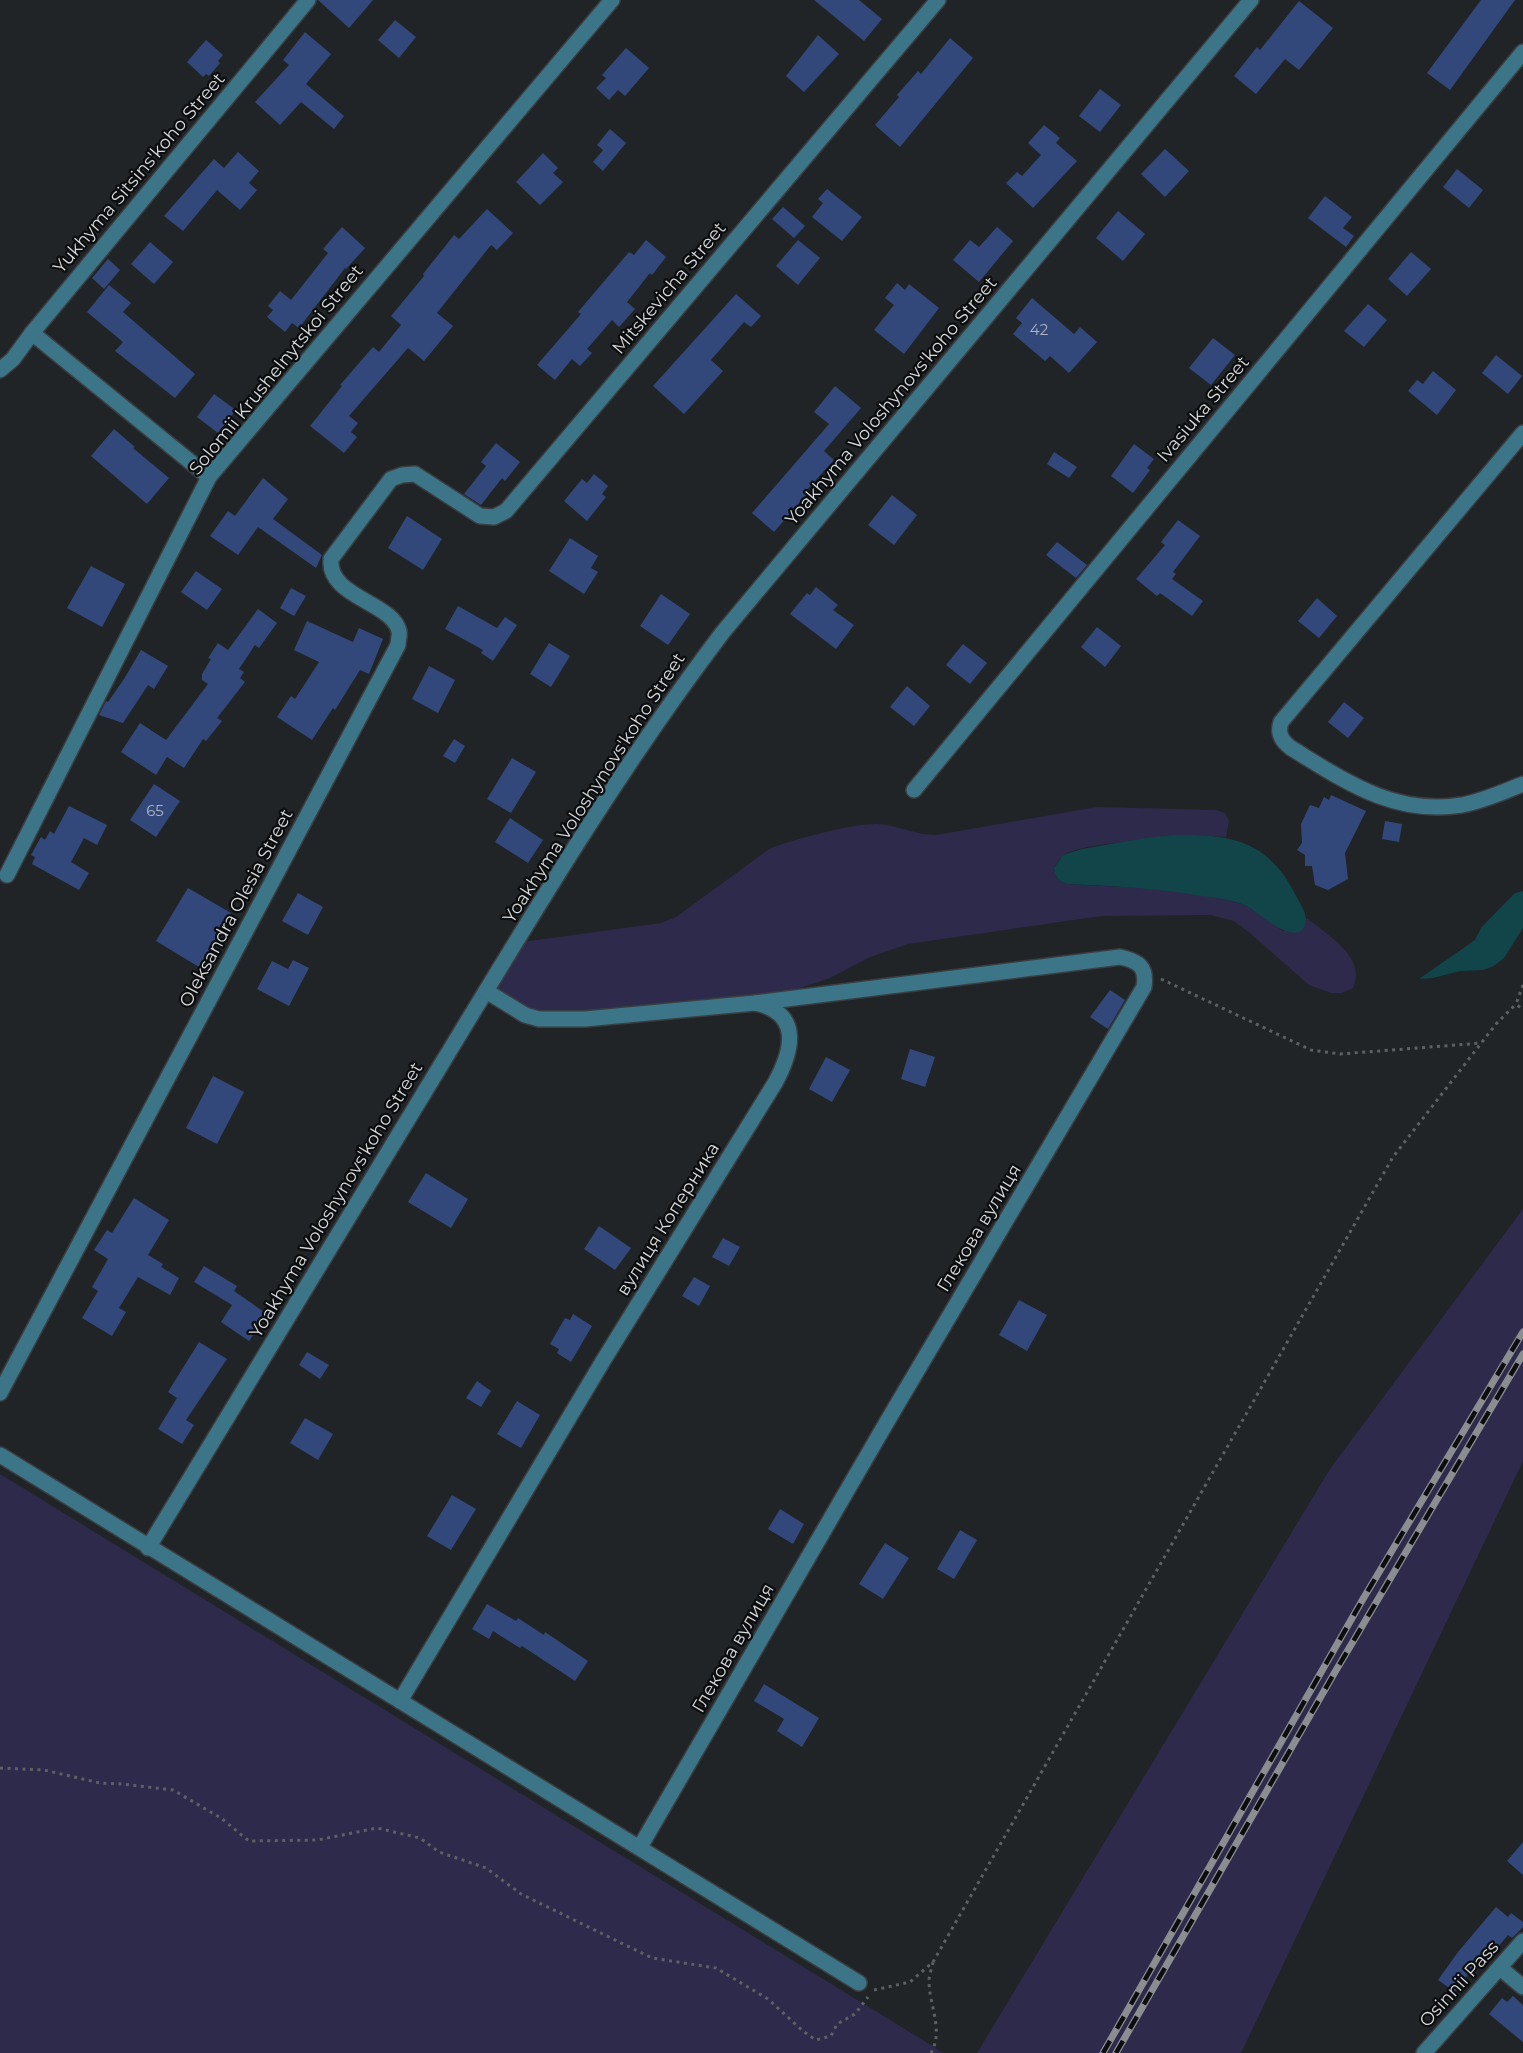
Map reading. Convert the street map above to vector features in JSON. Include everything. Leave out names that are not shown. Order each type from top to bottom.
[{"type":"street","name":"Yukhyma Sitsins'koho Street","points":[[0,370],[13,359],[32,333],[308,0]]},
{"type":"street","name":"Solomii Krushelnytskoi Street","points":[[7,874],[209,477],[612,0]]},
{"type":"street","name":"Mitskevicha Street","points":[[402,475],[415,474],[480,516],[494,517],[506,511],[938,0]]},
{"type":"street","name":"Yoakhyma Voloshynovs'koho Street","points":[[148,1548],[486,991],[646,737],[685,682],[723,632],[1251,0]]},
{"type":"street","name":"Ivasiuka Street","points":[[914,789],[1521,58]]},
{"type":"street","points":[[32,333],[209,477]]},
{"type":"street","points":[[1523,433],[1281,722],[1279,732],[1283,741],[1291,748],[1353,786],[1384,798],[1423,806],[1452,806],[1483,800],[1523,784]]},
{"type":"street","name":"Oleksandra Olesia Street","points":[[0,1393],[398,645],[399,631],[392,619],[335,580],[330,570],[330,559],[391,479],[402,475]]},
{"type":"street","points":[[486,991],[525,1016],[539,1019],[585,1019],[755,1003],[1120,957],[1130,959],[1143,970]]},
{"type":"street","name":"Глекова вулиця","points":[[640,1847],[888,1420],[1144,987],[1146,977],[1143,970]]},
{"type":"street","name":"вулиця Коперника","points":[[400,1701],[603,1361],[784,1066],[790,1038],[786,1024],[773,1009],[755,1003]]},
{"type":"street","points":[[0,1455],[866,1987]]},
{"type":"street","name":"Osinnii Pass","points":[[1424,2053],[1523,1941]]},
{"type":"street","points":[[1500,1968],[1523,1987]]},
{"type":"path","points":[[1143,970],[1311,1050],[1340,1054],[1482,1043]]},
{"type":"path","points":[[931,2053],[936,2031],[929,1980],[933,1962],[1394,1157],[1482,1043],[1516,1004],[1523,985]]},
{"type":"path","points":[[1516,1004],[1523,1010]]},
{"type":"path","points":[[0,1768],[44,1770],[100,1783],[173,1790],[221,1818],[249,1841],[318,1840],[377,1828],[420,1838],[439,1852],[486,1868],[521,1894],[652,1958],[716,1968],[768,1999],[816,2040],[831,2036],[837,2024],[855,2014],[866,1987],[910,1982],[933,1962]]},
{"type":"shaded area","points":[[1097,807],[1216,810],[1225,813],[1229,821],[1226,837],[1198,835],[1157,837],[1083,848],[1065,854],[1054,868],[1056,876],[1061,881],[1066,884],[1166,889],[1228,900],[1247,906],[1283,931],[1305,925],[1307,918],[1343,948],[1350,957],[1355,967],[1356,977],[1353,988],[1342,993],[1331,993],[1309,985],[1234,921],[1211,915],[1101,916],[908,944],[870,957],[830,978],[755,1003],[539,1019],[486,991],[515,943],[661,923],[676,917],[769,849],[792,841],[867,824],[885,825],[936,835]]},
{"type":"shaded area","points":[[1523,1209],[1523,1461],[1241,2053],[977,2053],[1330,1469]]},
{"type":"shaded area","points":[[0,1474],[934,2047],[943,2053],[0,2053]]},
{"type":"water","points":[[1176,835],[1230,839],[1259,851],[1272,861],[1283,875],[1304,910],[1306,921],[1302,930],[1296,933],[1278,927],[1247,906],[1231,901],[1151,889],[1066,884],[1055,874],[1054,868],[1063,855],[1082,849]]},
{"type":"water","points":[[1523,891],[1523,928],[1504,958],[1494,966],[1483,970],[1460,971],[1419,979],[1475,940],[1481,928],[1508,900],[1515,893]]},
{"type":"building","points":[[318,0],[373,0],[349,28]]},
{"type":"building","points":[[814,0],[859,0],[882,19],[864,41]]},
{"type":"building","points":[[1481,0],[1515,0],[1450,90],[1427,73]]},
{"type":"building","points":[[1299,1],[1333,28],[1299,70],[1285,59],[1256,94],[1234,76],[1257,47],[1260,50]]},
{"type":"building","points":[[395,20],[416,37],[399,58],[378,40]]},
{"type":"building","points":[[305,32],[331,54],[306,84],[344,116],[334,129],[301,102],[280,125],[255,102],[289,65],[283,60]]},
{"type":"building","points":[[818,35],[839,54],[804,92],[786,76]]},
{"type":"building","points":[[950,38],[973,58],[900,147],[875,125],[899,97],[897,95],[918,71],[921,74]]},
{"type":"building","points":[[206,40],[223,55],[218,61],[220,63],[209,76],[206,74],[203,77],[187,62]]},
{"type":"building","points":[[626,48],[649,68],[625,96],[618,90],[609,100],[596,88],[606,78],[602,75]]},
{"type":"building","points":[[1100,89],[1121,105],[1100,132],[1079,116]]},
{"type":"building","points":[[1044,125],[1060,138],[1056,143],[1077,161],[1033,208],[1006,183],[1017,172],[1022,176],[1041,155],[1028,143]]},
{"type":"building","points":[[610,129],[626,143],[603,171],[593,162],[603,150],[597,145]]},
{"type":"building","points":[[1165,149],[1189,171],[1165,197],[1141,174]]},
{"type":"building","points":[[238,152],[259,171],[249,183],[257,190],[240,210],[217,190],[183,231],[164,216],[214,159],[224,168]]},
{"type":"building","points":[[543,153],[558,168],[553,173],[563,182],[540,205],[516,182]]},
{"type":"building","points":[[1457,169],[1483,190],[1469,208],[1443,187]]},
{"type":"building","points":[[827,189],[862,217],[842,241],[812,217],[823,203],[818,199]]},
{"type":"building","points":[[1325,196],[1352,217],[1343,228],[1354,236],[1346,247],[1308,218]]},
{"type":"building","points":[[783,207],[805,226],[794,238],[772,219]]},
{"type":"building","points":[[487,209],[513,233],[497,250],[491,245],[437,313],[453,326],[424,361],[408,348],[349,416],[358,423],[351,432],[357,437],[344,453],[310,426],[342,386],[340,385],[373,347],[379,352],[401,325],[391,316],[454,235],[459,239]]},
{"type":"building","points":[[1118,211],[1145,234],[1123,261],[1096,238]]},
{"type":"building","points":[[342,227],[365,248],[345,268],[299,328],[292,323],[285,332],[267,317],[273,310],[268,306],[280,291],[291,300],[328,253],[323,249]]},
{"type":"building","points":[[997,227],[1013,241],[979,282],[953,260],[970,240],[979,247]]},
{"type":"building","points":[[646,240],[666,257],[627,302],[635,309],[619,327],[612,320],[587,349],[592,353],[580,366],[572,359],[555,380],[537,365],[581,314],[578,312],[629,252],[634,255]]},
{"type":"building","points":[[798,240],[820,258],[798,285],[776,266]]},
{"type":"building","points":[[150,242],[173,262],[154,284],[131,264]]},
{"type":"building","points":[[1411,252],[1431,269],[1407,296],[1388,279]]},
{"type":"building","points":[[108,259],[120,270],[104,289],[92,278]]},
{"type":"building","points":[[897,283],[905,290],[909,284],[939,308],[904,354],[874,330],[894,305],[885,298]]},
{"type":"building","points":[[109,285],[131,303],[123,312],[195,374],[175,398],[115,351],[123,342],[87,312]]},
{"type":"building","points":[[736,294],[761,316],[751,327],[744,322],[711,360],[723,371],[684,414],[653,386]]},
{"type":"building","points":[[1032,298],[1074,334],[1080,327],[1097,342],[1069,373],[1050,356],[1045,361],[1013,334],[1022,323],[1016,318]]},
{"type":"building","points":[[1368,304],[1387,320],[1364,347],[1344,331]]},
{"type":"building","points":[[1213,338],[1235,355],[1211,385],[1189,368]]},
{"type":"building","points":[[1496,355],[1522,376],[1508,394],[1482,373]]},
{"type":"building","points":[[1433,371],[1456,390],[1437,415],[1408,391],[1417,380],[1423,384]]},
{"type":"building","points":[[835,386],[861,408],[824,451],[834,460],[774,532],[752,513],[829,424],[814,412]]},
{"type":"building","points":[[214,394],[236,410],[218,433],[197,417]]},
{"type":"building","points":[[114,429],[169,478],[147,504],[91,456]]},
{"type":"building","points":[[496,443],[520,462],[505,481],[502,478],[481,505],[464,494],[486,466],[481,462]]},
{"type":"building","points":[[1134,444],[1154,459],[1147,468],[1150,470],[1133,493],[1111,476]]},
{"type":"building","points":[[1054,452],[1077,467],[1069,478],[1047,464]]},
{"type":"building","points":[[594,474],[608,486],[602,494],[606,497],[587,521],[564,501],[582,479],[587,483]]},
{"type":"building","points":[[263,478],[288,499],[273,519],[322,555],[316,568],[258,527],[238,555],[210,536],[228,511],[235,516]]},
{"type":"building","points":[[892,495],[917,515],[894,545],[868,525]]},
{"type":"building","points":[[407,516],[442,539],[423,570],[388,548]]},
{"type":"building","points":[[1178,520],[1200,536],[1173,572],[1176,574],[1172,579],[1203,601],[1192,616],[1160,593],[1157,596],[1136,579],[1165,545],[1161,542]]},
{"type":"building","points":[[570,538],[598,556],[591,568],[598,572],[584,594],[549,571]]},
{"type":"building","points":[[1057,542],[1087,565],[1076,578],[1046,555]]},
{"type":"building","points":[[91,566],[125,584],[102,627],[67,608]]},
{"type":"building","points":[[196,571],[222,589],[207,610],[181,592]]},
{"type":"building","points":[[816,587],[838,605],[833,610],[854,625],[836,649],[790,614],[807,593],[810,595]]},
{"type":"building","points":[[291,588],[306,596],[294,616],[280,608]]},
{"type":"building","points":[[661,594],[690,614],[668,645],[640,626]]},
{"type":"building","points":[[1317,598],[1337,616],[1319,638],[1298,621]]},
{"type":"building","points":[[458,606],[497,628],[505,617],[517,625],[493,661],[481,653],[483,650],[445,629]]},
{"type":"building","points":[[258,609],[277,623],[259,648],[255,645],[239,669],[244,672],[240,678],[245,682],[217,718],[222,721],[206,741],[203,739],[184,768],[167,757],[156,775],[121,752],[140,723],[166,740],[208,684],[202,680],[202,674],[211,659],[208,658],[218,643],[228,650]]},
{"type":"building","points":[[307,621],[353,642],[359,628],[383,639],[369,674],[360,670],[335,710],[333,708],[312,740],[277,717],[291,696],[295,699],[319,662],[294,650]]},
{"type":"building","points":[[1097,627],[1121,646],[1105,667],[1081,647]]},
{"type":"building","points":[[549,643],[570,656],[551,687],[530,674]]},
{"type":"building","points":[[963,644],[987,663],[970,684],[946,665]]},
{"type":"building","points":[[141,650],[168,666],[154,689],[148,685],[123,723],[99,715],[106,701],[108,702],[124,679]]},
{"type":"building","points":[[429,666],[455,680],[438,713],[412,699]]},
{"type":"building","points":[[907,686],[930,706],[914,726],[890,707]]},
{"type":"building","points":[[1344,702],[1364,718],[1348,738],[1328,722]]},
{"type":"building","points":[[454,739],[465,746],[455,763],[443,756]]},
{"type":"building","points":[[512,758],[536,772],[511,813],[487,799]]},
{"type":"building","points":[[154,784],[180,801],[156,837],[130,820]]},
{"type":"building","points":[[1331,795],[1366,811],[1345,853],[1348,879],[1328,890],[1315,885],[1312,866],[1305,866],[1305,855],[1297,850],[1302,843],[1301,824],[1310,805],[1319,808],[1324,797],[1329,800]]},
{"type":"building","points":[[69,806],[107,825],[97,845],[84,838],[71,862],[89,873],[79,890],[32,864],[35,857],[31,855],[41,837],[45,840],[50,831],[54,834]]},
{"type":"building","points":[[510,818],[543,840],[528,863],[495,842]]},
{"type":"building","points":[[1385,821],[1402,824],[1399,842],[1382,839]]},
{"type":"building","points":[[188,888],[231,913],[199,967],[156,941]]},
{"type":"building","points":[[298,893],[323,907],[308,935],[282,921]]},
{"type":"building","points":[[293,960],[309,968],[289,1006],[257,989],[272,961],[288,969]]},
{"type":"building","points":[[1110,990],[1125,1000],[1108,1029],[1090,1017]]},
{"type":"building","points":[[910,1049],[935,1057],[925,1087],[901,1079]]},
{"type":"building","points":[[826,1057],[850,1070],[832,1102],[809,1089]]},
{"type":"building","points":[[213,1076],[244,1092],[217,1144],[186,1128]]},
{"type":"building","points":[[426,1173],[468,1199],[451,1228],[408,1202]]},
{"type":"building","points":[[134,1198],[169,1220],[148,1255],[163,1264],[161,1267],[179,1278],[170,1295],[138,1277],[119,1308],[126,1312],[112,1336],[82,1318],[98,1291],[92,1287],[108,1259],[94,1250],[107,1230],[112,1233]]},
{"type":"building","points":[[599,1226],[631,1248],[615,1270],[584,1249]]},
{"type":"building","points":[[723,1238],[740,1247],[729,1266],[712,1257]]},
{"type":"building","points":[[204,1266],[237,1286],[234,1291],[267,1314],[249,1341],[221,1322],[232,1305],[194,1282]]},
{"type":"building","points":[[694,1277],[710,1286],[699,1306],[682,1296]]},
{"type":"building","points":[[1019,1300],[1047,1315],[1027,1351],[999,1335]]},
{"type":"building","points":[[573,1314],[592,1326],[571,1362],[557,1353],[559,1349],[550,1344],[565,1318],[570,1320]]},
{"type":"building","points":[[199,1342],[227,1359],[186,1420],[194,1425],[182,1444],[158,1429],[177,1398],[168,1392]]},
{"type":"building","points":[[307,1352],[329,1365],[320,1379],[299,1365]]},
{"type":"building","points":[[477,1381],[491,1391],[481,1407],[466,1398]]},
{"type":"building","points":[[517,1401],[540,1415],[521,1448],[497,1434]]},
{"type":"building","points":[[305,1418],[333,1434],[318,1460],[290,1443]]},
{"type":"building","points":[[452,1495],[476,1509],[451,1550],[427,1536]]},
{"type":"building","points":[[780,1509],[804,1524],[793,1544],[768,1529]]},
{"type":"building","points":[[960,1530],[977,1540],[954,1579],[937,1569]]},
{"type":"building","points":[[885,1543],[909,1558],[883,1599],[859,1584]]},
{"type":"building","points":[[487,1604],[516,1621],[518,1618],[544,1635],[545,1632],[588,1661],[575,1681],[522,1646],[520,1648],[493,1631],[489,1639],[472,1629]]},
{"type":"building","points":[[764,1684],[819,1718],[802,1747],[777,1731],[784,1719],[754,1701]]},
{"type":"building","points":[[1523,1842],[1523,1875],[1507,1861]]},
{"type":"building","points":[[1496,1907],[1508,1917],[1511,1913],[1523,1922],[1523,1927],[1512,1938],[1508,1935],[1486,1961],[1481,1957],[1455,1992],[1438,1980]]},
{"type":"building","points":[[1513,1996],[1523,2005],[1523,2042],[1489,2014],[1502,1998],[1507,2002]]},
{"type":"railway","points":[[1103,2053],[1363,1599],[1523,1332]]},
{"type":"railway","points":[[1116,2053],[1335,1672],[1523,1354]]}]
